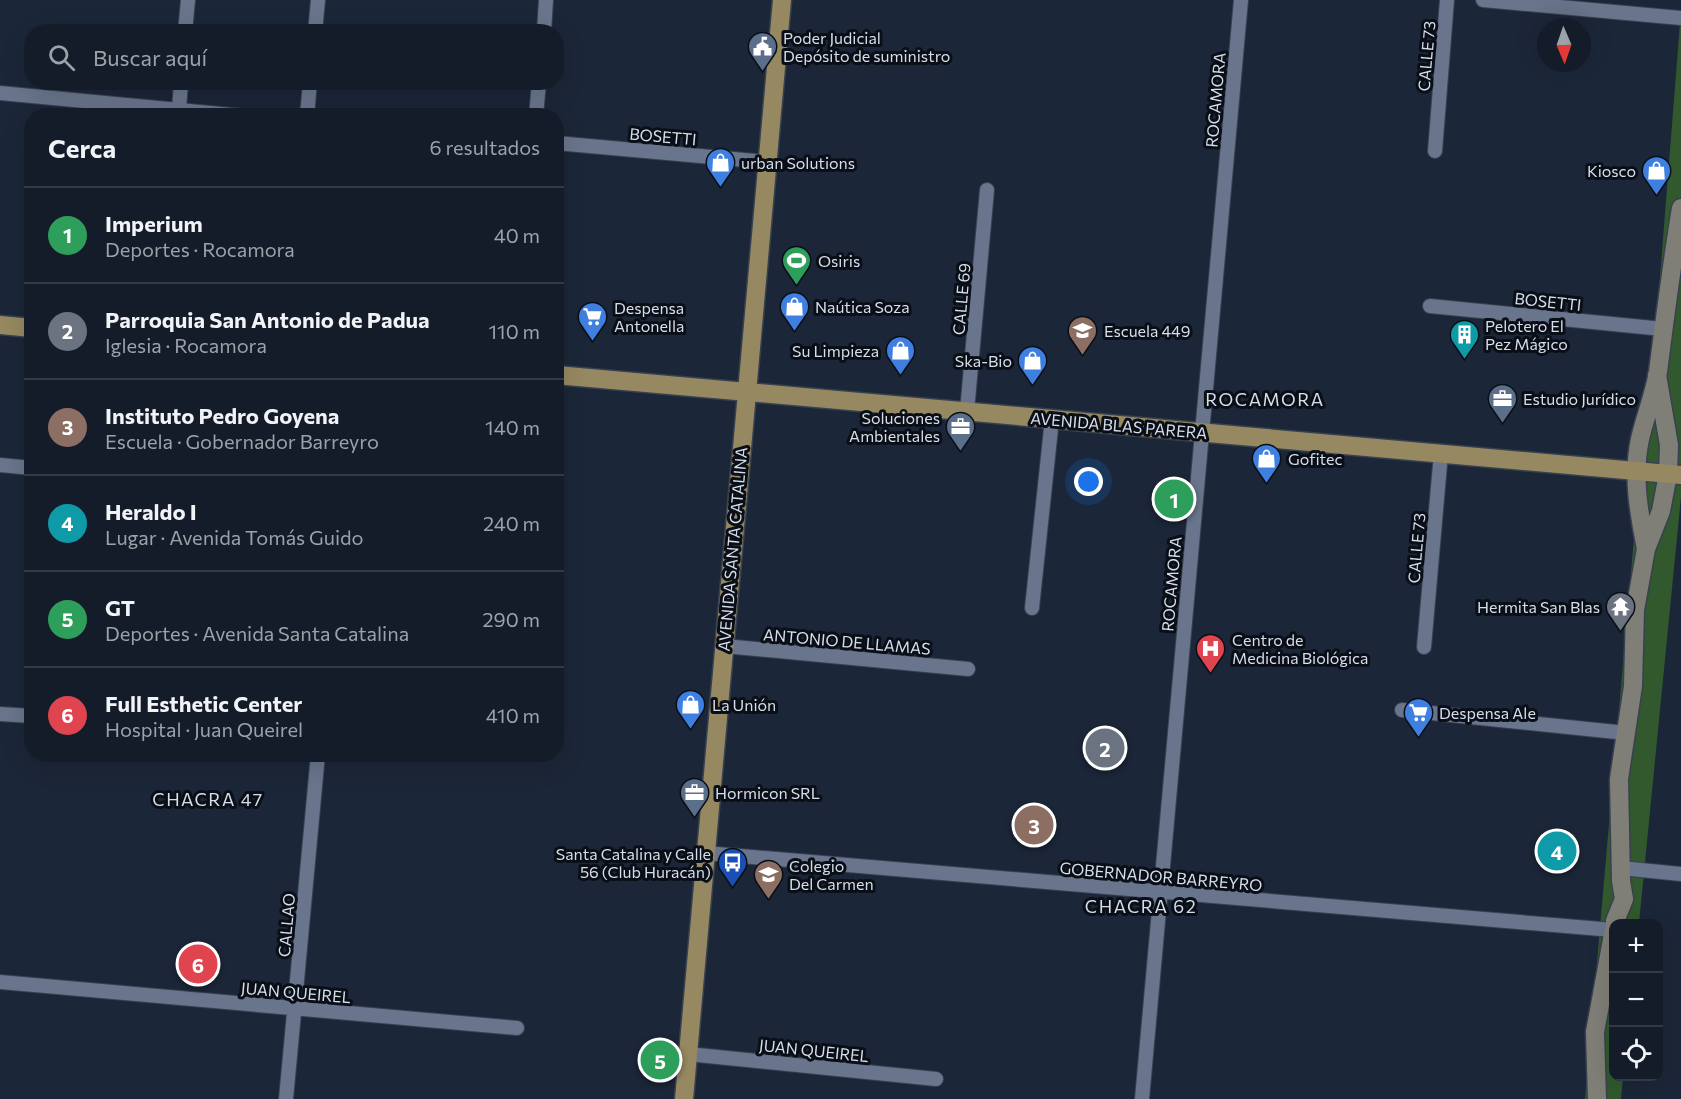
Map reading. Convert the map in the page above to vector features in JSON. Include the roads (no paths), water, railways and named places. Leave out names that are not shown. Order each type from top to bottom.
[{"type":"main road","name":"AVENIDA SANTA CATALINA","points":[[684,1099],[782,0]]},
{"type":"main road","points":[[1646,549],[1637,501],[1640,440],[1657,375],[1680,215]]},
{"type":"main road","points":[[0,325],[24,327]]},
{"type":"main road","points":[[1616,919],[1624,898],[1621,875],[1619,779],[1633,686],[1635,610],[1646,549],[1675,474],[1657,375]]},
{"type":"main road","name":"AVENIDA BLAS PARERA","points":[[564,376],[1675,474]]},
{"type":"main road","points":[[1597,1099],[1595,1032],[1609,954]]},
{"type":"street","points":[[186,24],[188,0]]},
{"type":"street","points":[[316,24],[318,0]]},
{"type":"street","points":[[544,24],[546,0]]},
{"type":"street","name":"ROCAMORA","points":[[1142,1099],[1240,0]]},
{"type":"street","name":"CALLE 73","points":[[1435,151],[1447,0]]},
{"type":"street","points":[[1483,0],[1681,18]]},
{"type":"street","points":[[179,108],[180,90]]},
{"type":"street","points":[[308,108],[310,90]]},
{"type":"street","points":[[537,108],[538,90]]},
{"type":"street","points":[[0,93],[161,108]]},
{"type":"street","points":[[86,108],[87,100]]},
{"type":"street","name":"BOSETTI","points":[[564,144],[767,162]]},
{"type":"street","name":"CALLE 69","points":[[967,411],[987,190]]},
{"type":"street","name":"BOSETTI","points":[[1430,306],[1663,328]]},
{"type":"street","points":[[1032,608],[1052,419]]},
{"type":"street","name":"CALLE 73","points":[[1424,647],[1441,453]]},
{"type":"street","points":[[0,465],[24,467]]},
{"type":"street","name":"ANTONIO DE LLAMAS","points":[[724,646],[968,669]]},
{"type":"street","points":[[1402,710],[1626,733]]},
{"type":"street","points":[[0,714],[24,716]]},
{"type":"street","name":"CALLAO","points":[[286,1099],[317,762]]},
{"type":"street","name":"GOBERNADOR BARREYRO","points":[[705,853],[1160,893],[1609,926]]},
{"type":"street","points":[[1621,875],[1681,874]]},
{"type":"street","name":"JUAN QUEIREL","points":[[0,982],[518,1028]]},
{"type":"street","name":"JUAN QUEIREL","points":[[688,1054],[936,1079]]},
{"type":"place","name":"Poder Judicial Depósito de suministro","points":[[762,72]]},
{"type":"place","name":"urban Solutions","points":[[720,188]]},
{"type":"place","name":"Kiosco","points":[[1657,196]]},
{"type":"place","name":"Osiris","points":[[797,286]]},
{"type":"place","name":"Naútica Soza","points":[[794,332]]},
{"type":"place","name":"Despensa Antonella","points":[[593,342]]},
{"type":"place","name":"Escuela 449","points":[[1083,356]]},
{"type":"place","name":"Pelotero El Pez Mágico","points":[[1464,360]]},
{"type":"place","name":"Su Limpieza","points":[[900,376]]},
{"type":"place","name":"Ska-Bio","points":[[1033,386]]},
{"type":"place","name":"Estudio Jurídico","points":[[1502,424]]},
{"type":"place","name":"Soluciones Ambientales","points":[[961,452]]},
{"type":"place","name":"Gofitec","points":[[1267,484]]},
{"type":"place","name":"Imperium","points":[[1174,499]]},
{"type":"place","name":"Hermita San Blas","points":[[1621,632]]},
{"type":"place","name":"Centro de Medicina Biológica","points":[[1211,674]]},
{"type":"place","name":"La Unión","points":[[691,730]]},
{"type":"place","name":"Despensa Ale","points":[[1418,738]]},
{"type":"place","name":"Parroquia San Antonio de Padua","points":[[1105,748]]},
{"type":"place","name":"Hormicon SRL","points":[[694,818]]},
{"type":"place","name":"Instituto Pedro Goyena","points":[[1034,825]]},
{"type":"place","name":"Heraldo I","points":[[1557,851]]},
{"type":"place","name":"Santa Catalina y Calle 56 (Club Huracán)","points":[[732,888]]},
{"type":"place","name":"Colegio Del Carmen","points":[[768,900]]},
{"type":"place","name":"Full Esthetic Center","points":[[198,964]]},
{"type":"place","name":"GT","points":[[660,1060]]},
{"type":"district","name":"ROCAMORA","points":[[1265,399]]},
{"type":"district","name":"CHACRA 47","points":[[208,799]]},
{"type":"district","name":"CHACRA 62","points":[[1141,906]]}]
